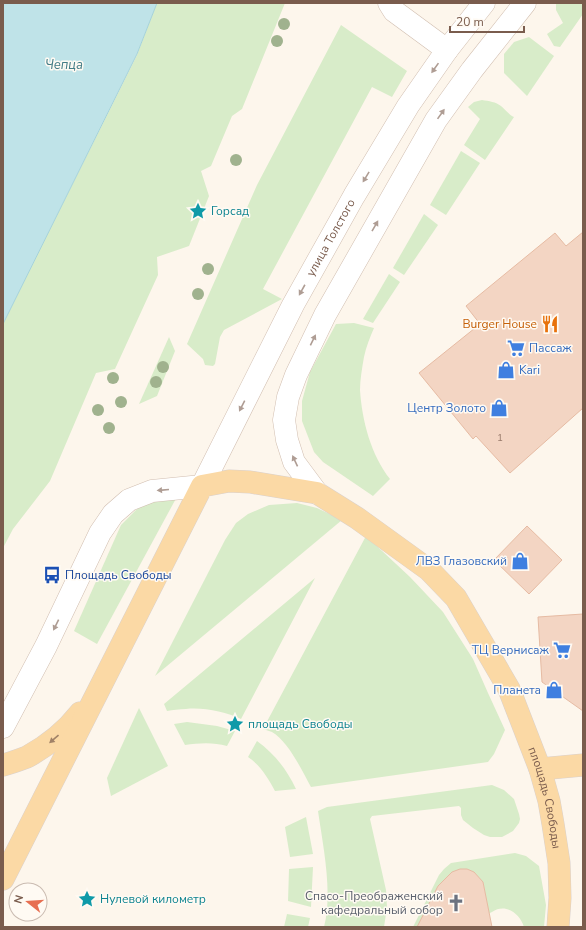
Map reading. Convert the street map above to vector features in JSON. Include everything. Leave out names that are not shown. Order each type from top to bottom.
[{"type":"main road","name":"площадь Свободы","points":[[202,486],[229,481],[250,482],[316,493],[357,518],[429,570],[456,598],[509,689],[540,769],[554,824],[559,863],[560,898],[558,927]]},
{"type":"main road","points":[[3,879],[202,486]]},
{"type":"main road","points":[[3,765],[26,757],[49,744],[73,722],[106,678]]},
{"type":"main road","points":[[540,769],[583,765]]},
{"type":"street","points":[[389,3],[394,11],[448,50]]},
{"type":"street","name":"улица Толстого","points":[[202,486],[293,306],[354,196],[408,106],[484,3]]},
{"type":"street","name":"площадь Свободы","points":[[316,493],[294,462],[287,440],[284,420],[288,397],[296,375],[325,315],[436,120],[472,70],[525,3]]},
{"type":"street","points":[[3,727],[46,646],[100,534],[113,514],[129,500],[152,491],[202,486]]},
{"type":"green space","points":[[157,3],[285,3],[242,109],[232,116],[211,166],[201,171],[209,196],[189,246],[157,257],[158,275],[115,369],[96,373],[50,481],[13,529],[3,548],[3,324],[137,55]]},
{"type":"green space","points":[[556,3],[583,3],[583,14],[560,47],[554,46],[547,34],[563,23],[556,10]]},
{"type":"green space","points":[[341,25],[407,71],[392,97],[372,87],[263,289],[282,299],[224,330],[220,337],[215,364],[213,366],[205,365],[203,359],[187,344],[257,185]]},
{"type":"green space","points":[[529,37],[554,56],[527,96],[504,73],[504,54],[514,42]]},
{"type":"green space","points":[[482,100],[499,105],[514,117],[485,160],[464,145],[480,119],[468,107],[474,102]]},
{"type":"green space","points":[[461,151],[480,163],[446,215],[430,205]]},
{"type":"green space","points":[[424,214],[438,225],[404,275],[393,268]]},
{"type":"green space","points":[[389,274],[400,282],[373,323],[363,319]]},
{"type":"green space","points":[[354,323],[374,328],[363,361],[360,386],[361,402],[365,425],[373,448],[383,470],[390,479],[373,496],[323,462],[314,452],[302,421],[302,401],[310,372],[336,324]]},
{"type":"green space","points":[[169,337],[175,351],[157,396],[139,404]]},
{"type":"green space","points":[[179,493],[97,644],[74,631],[121,525],[137,509],[146,503]]},
{"type":"green space","points":[[297,503],[317,508],[342,520],[155,676],[225,540],[236,523],[248,514],[269,505]]},
{"type":"green space","points":[[366,536],[410,577],[443,612],[473,659],[505,730],[494,754],[488,762],[311,787],[294,757],[284,743],[272,732],[263,729]]},
{"type":"green space","points":[[315,578],[241,719],[207,709],[178,709],[167,711],[164,704]]},
{"type":"green space","points":[[139,708],[168,766],[111,796],[107,778]]},
{"type":"green space","points":[[187,722],[217,726],[235,731],[227,746],[206,743],[185,745],[174,724]]},
{"type":"green space","points":[[257,741],[280,763],[289,775],[296,789],[275,791],[263,772],[248,757]]},
{"type":"green space","points":[[492,785],[504,790],[514,799],[520,819],[513,831],[502,837],[490,837],[473,828],[463,820],[461,808],[459,806],[372,816],[370,819],[386,890],[387,907],[384,927],[324,927],[328,899],[326,869],[318,811],[327,807]]},
{"type":"green space","points":[[306,817],[313,854],[290,857],[285,827]]},
{"type":"green space","points":[[515,853],[526,856],[539,866],[546,905],[544,927],[524,927],[519,917],[507,909],[497,909],[484,918],[485,892],[483,882],[474,872],[467,869],[452,872],[438,886],[417,927],[413,927],[439,875],[451,863]]},
{"type":"green space","points":[[313,867],[311,907],[288,901],[289,869]]},
{"type":"green space","points":[[287,914],[310,918],[308,927],[284,927]]},
{"type":"water","name":"Чепца","points":[[3,3],[157,3],[137,54],[3,324]]},
{"type":"building","name":"Пассаж","points":[[583,232],[583,408],[510,473],[476,436],[473,439],[419,373],[480,324],[466,306],[555,233],[566,246]]},
{"type":"building","points":[[527,526],[562,560],[529,594],[494,560]]},
{"type":"building","name":"ТЦ Вернисаж","points":[[583,614],[583,711],[542,682],[538,617]]},
{"type":"building","name":"Спасо-Преображенский кафедральный собор","points":[[460,869],[467,869],[474,872],[483,882],[492,927],[417,927],[438,886],[452,872]]},
{"type":"place","name":"Горсад","points":[[198,211]]},
{"type":"place","name":"Burger House","points":[[550,324]]},
{"type":"place","name":"Пассаж","points":[[516,348]]},
{"type":"place","name":"Kari","points":[[506,370]]},
{"type":"place","name":"Центр Золото","points":[[499,408]]},
{"type":"place","name":"ЛВЗ Глазовский","points":[[520,561]]},
{"type":"place","name":"Площадь Свободы","points":[[52,575]]},
{"type":"place","name":"ТЦ Вернисаж","points":[[562,650]]},
{"type":"place","name":"Планета","points":[[554,690]]},
{"type":"place","name":"площадь Свободы","points":[[235,724]]},
{"type":"place","name":"Нулевой километр","points":[[87,899]]},
{"type":"place","name":"Спасо-Преображенский кафедральный собор","points":[[456,903]]}]
